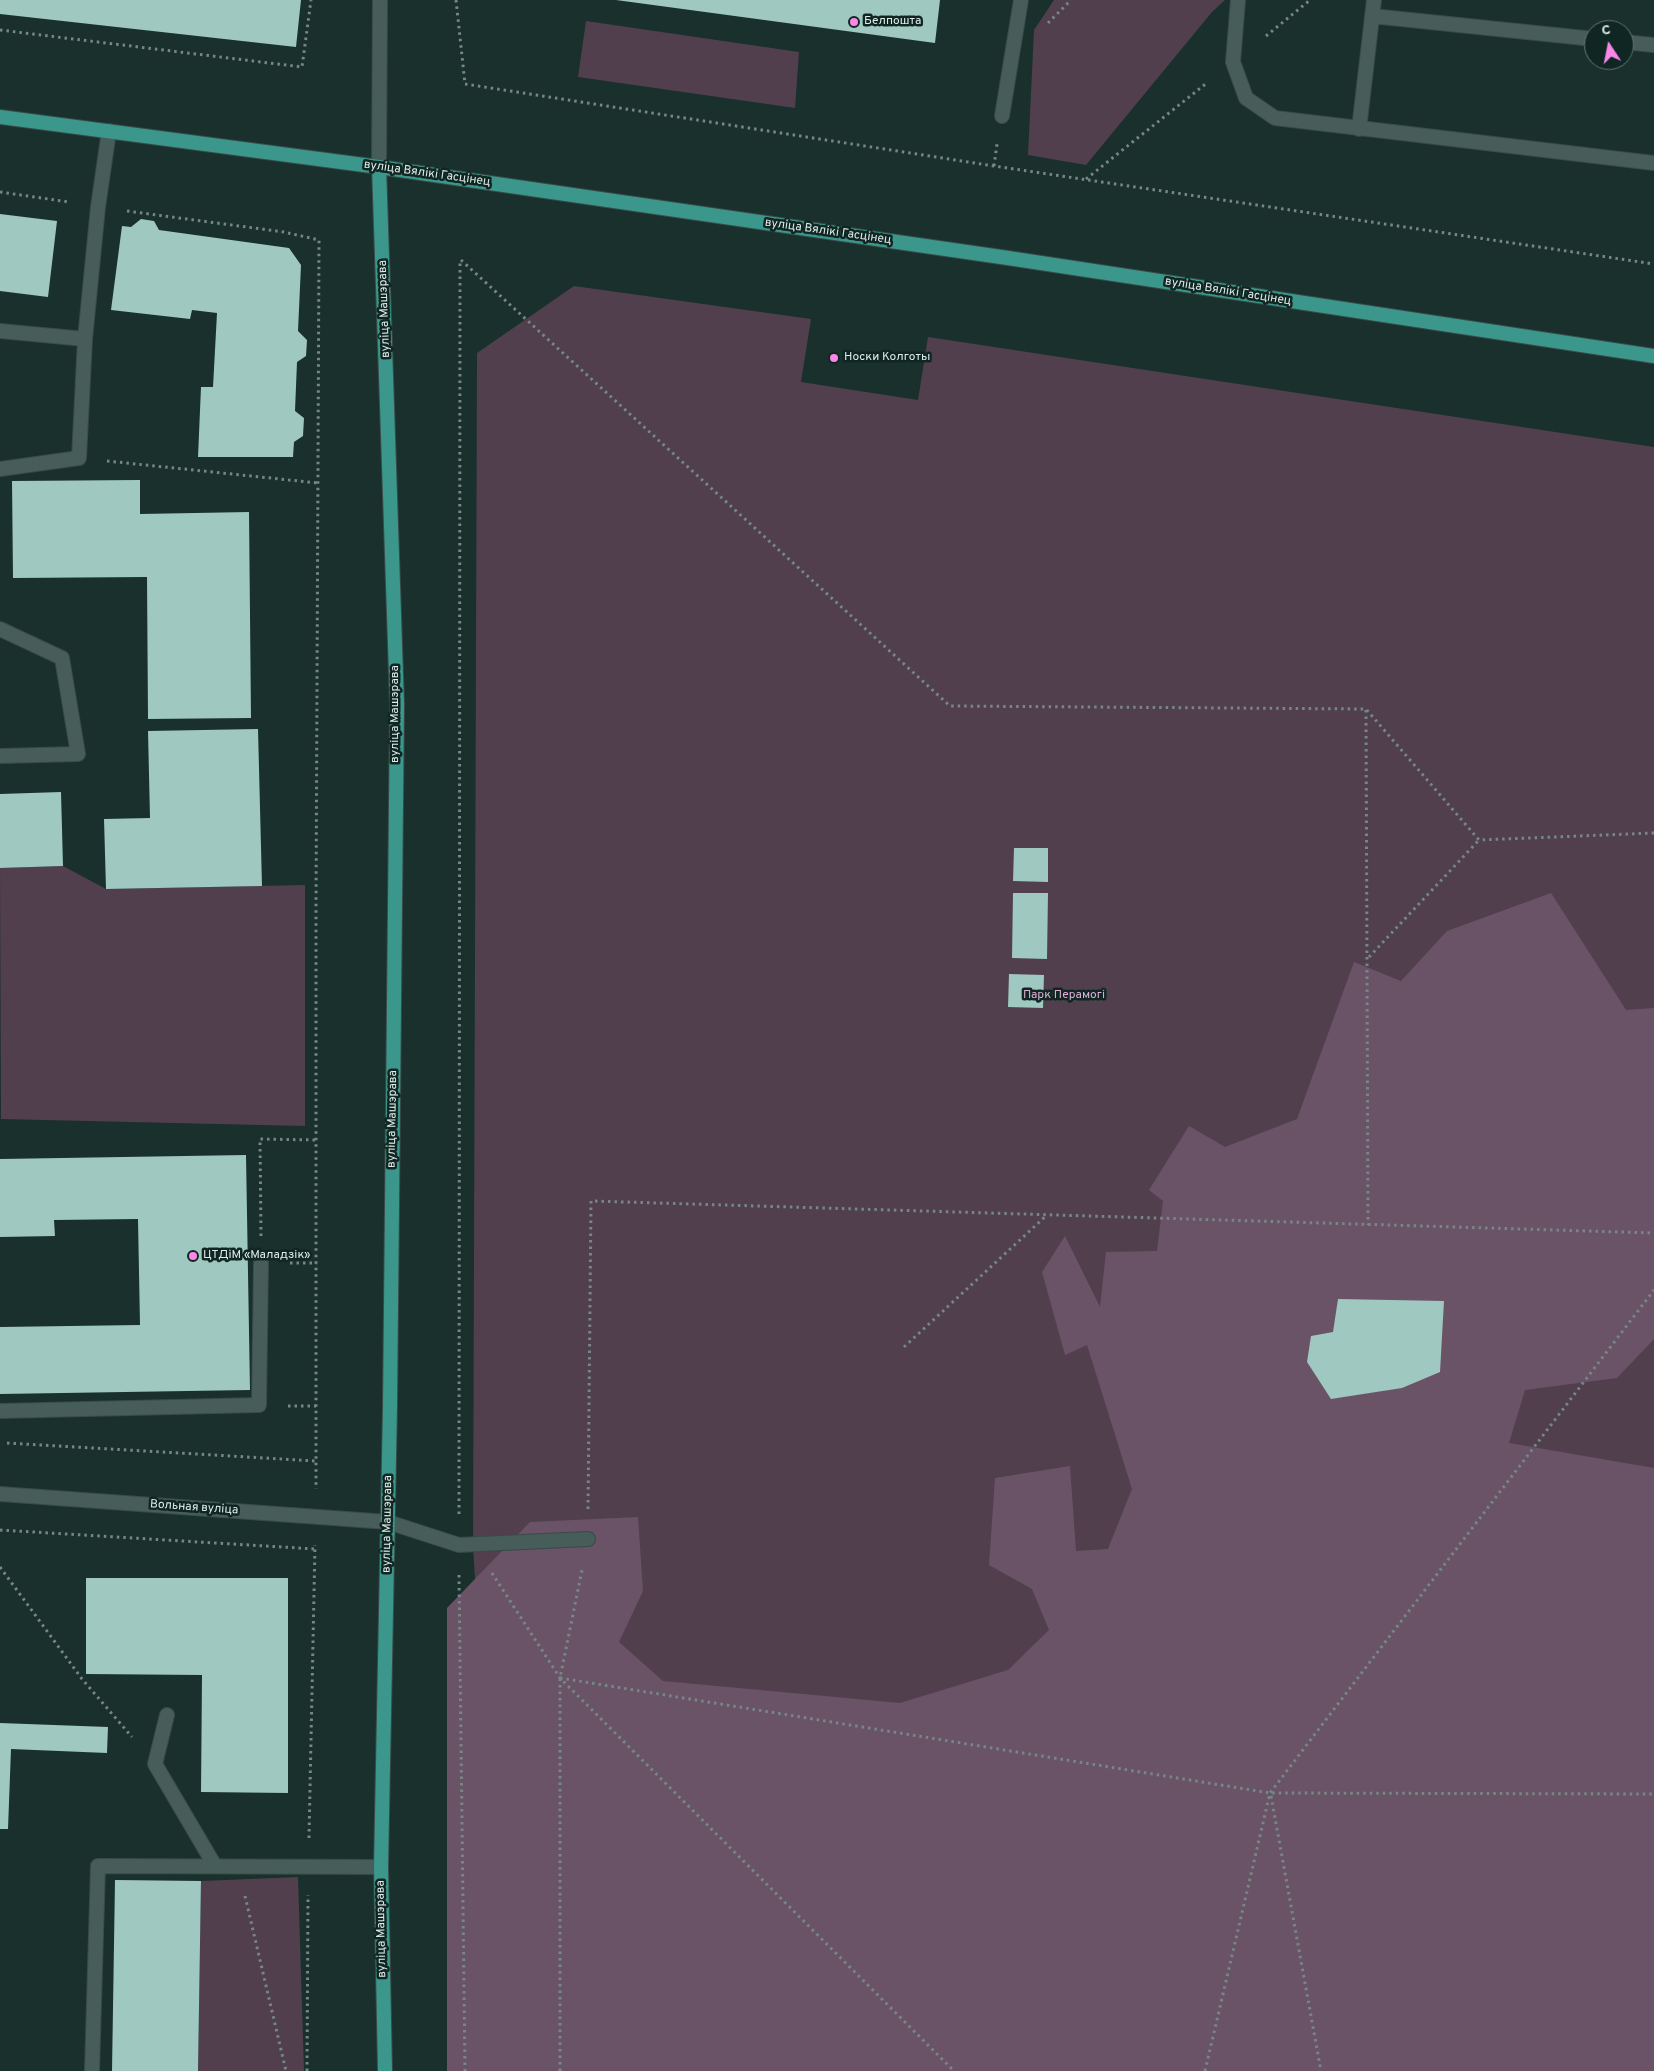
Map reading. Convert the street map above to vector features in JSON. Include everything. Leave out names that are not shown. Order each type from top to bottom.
[{"type":"main road","name":"вуліца Вялікі Гасцінец","points":[[0,117],[380,167],[1028,261],[1654,356]]},
{"type":"main road","name":"вуліца Машэрава","points":[[380,167],[397,704],[388,1522],[381,1867],[385,2071]]},
{"type":"street","points":[[380,0],[380,167]]},
{"type":"street","points":[[1002,116],[1021,0]]},
{"type":"street","points":[[1238,0],[1233,62],[1246,98],[1275,118],[1654,163]]},
{"type":"street","points":[[1359,129],[1374,0]]},
{"type":"street","points":[[1372,16],[1584,38]]},
{"type":"street","points":[[1634,43],[1654,45]]},
{"type":"street","points":[[0,470],[79,458],[85,339],[98,207],[109,131]]},
{"type":"street","points":[[0,331],[85,339]]},
{"type":"street","points":[[0,629],[62,658],[78,754],[0,756]]},
{"type":"street","points":[[0,1411],[260,1405],[261,1263]]},
{"type":"street","name":"Вольная вуліца","points":[[0,1494],[388,1522],[459,1545],[588,1539]]},
{"type":"street","points":[[167,1715],[155,1764],[215,1866]]},
{"type":"street","points":[[92,2071],[98,1866],[381,1867]]},
{"type":"path","points":[[0,30],[302,67],[311,0]]},
{"type":"path","points":[[456,0],[465,84],[1086,180],[1654,264]]},
{"type":"path","points":[[1086,180],[1310,0]]},
{"type":"path","points":[[0,192],[284,232],[319,240],[316,1517],[308,1866],[307,2071]]},
{"type":"path","points":[[465,2071],[459,1545],[460,260],[950,706],[1366,709],[1479,840]]},
{"type":"path","points":[[79,458],[318,483]]},
{"type":"path","points":[[1366,709],[1368,1225]]},
{"type":"path","points":[[1368,957],[1479,840],[1654,833]]},
{"type":"path","points":[[316,1140],[260,1139],[261,1263],[316,1263]]},
{"type":"path","points":[[560,2071],[560,1678],[588,1539],[590,1201],[1654,1233]]},
{"type":"path","points":[[904,1347],[1047,1215]]},
{"type":"path","points":[[1205,2071],[1270,1793],[1654,1290]]},
{"type":"path","points":[[0,1442],[316,1461]]},
{"type":"path","points":[[0,1530],[315,1549]]},
{"type":"path","points":[[473,1545],[560,1678],[954,2071]]},
{"type":"path","points":[[0,1567],[82,1679],[155,1764]]},
{"type":"path","points":[[560,1678],[1270,1793],[1654,1794]]},
{"type":"path","points":[[1270,1793],[1321,2071]]},
{"type":"path","points":[[238,1867],[286,2071]]},
{"type":"green space","points":[[1054,0],[1225,0],[1212,12],[1086,165],[1028,155],[1034,30]]},
{"type":"green space","points":[[586,21],[799,52],[795,108],[578,77]]},
{"type":"green space","name":"Парк Перамогі","points":[[574,286],[811,319],[801,382],[918,400],[928,337],[1654,447],[1654,2071],[504,2071],[473,1545],[477,353]]},
{"type":"green space","points":[[63,866],[106,889],[305,885],[305,1126],[1,1119],[0,868]]},
{"type":"green space","points":[[298,1877],[304,2071],[198,2071],[201,1881]]},
{"type":"shaded area","points":[[1551,893],[1626,1010],[1654,1008],[1654,1339],[1617,1378],[1525,1390],[1509,1443],[1654,1468],[1654,2071],[447,2071],[447,1608],[530,1522],[638,1517],[643,1591],[619,1642],[663,1681],[900,1703],[1008,1670],[1049,1630],[1032,1589],[989,1565],[995,1478],[1070,1466],[1076,1551],[1108,1549],[1132,1489],[1087,1345],[1065,1355],[1042,1272],[1065,1236],[1100,1307],[1106,1252],[1157,1251],[1163,1201],[1149,1190],[1189,1126],[1225,1147],[1297,1119],[1354,962],[1401,981],[1447,931]]},
{"type":"building","points":[[0,0],[301,0],[296,47],[0,14]]},
{"type":"building","name":"Белпошта","points":[[616,0],[940,0],[935,43]]},
{"type":"building","points":[[0,214],[57,221],[48,297],[0,291]]},
{"type":"building","points":[[141,219],[154,221],[159,230],[289,248],[301,265],[298,331],[307,340],[306,356],[297,362],[295,411],[304,418],[303,436],[294,442],[293,457],[198,457],[201,387],[213,387],[217,313],[192,310],[190,319],[111,310],[122,226],[131,227]]},
{"type":"building","points":[[140,480],[140,514],[249,512],[251,718],[148,719],[147,577],[13,578],[12,481]]},
{"type":"building","points":[[258,729],[262,886],[106,889],[104,819],[150,818],[148,731]]},
{"type":"building","points":[[61,792],[63,866],[0,868],[0,794]]},
{"type":"building","points":[[1014,848],[1048,848],[1048,882],[1013,881]]},
{"type":"building","points":[[1013,893],[1048,893],[1047,959],[1012,958]]},
{"type":"building","points":[[1009,974],[1044,975],[1043,1008],[1008,1007]]},
{"type":"building","name":"ЦТДіМ «Маладзік»","points":[[246,1155],[250,1390],[0,1394],[0,1327],[140,1325],[138,1219],[54,1220],[55,1236],[0,1237],[0,1159]]},
{"type":"building","points":[[1338,1299],[1444,1301],[1440,1372],[1402,1388],[1331,1399],[1307,1362],[1311,1336],[1333,1332]]},
{"type":"building","points":[[86,1578],[288,1578],[288,1793],[201,1792],[202,1675],[86,1674]]},
{"type":"building","points":[[0,1723],[108,1727],[107,1753],[11,1749],[8,1829],[0,1829]]},
{"type":"building","points":[[115,1880],[201,1881],[198,2071],[112,2071]]},
{"type":"place","name":"Белпошта","points":[[854,22]]},
{"type":"place","name":"Носки Колготы","points":[[834,358]]},
{"type":"place","name":"ЦТДіМ «Маладзік»","points":[[193,1256]]}]
